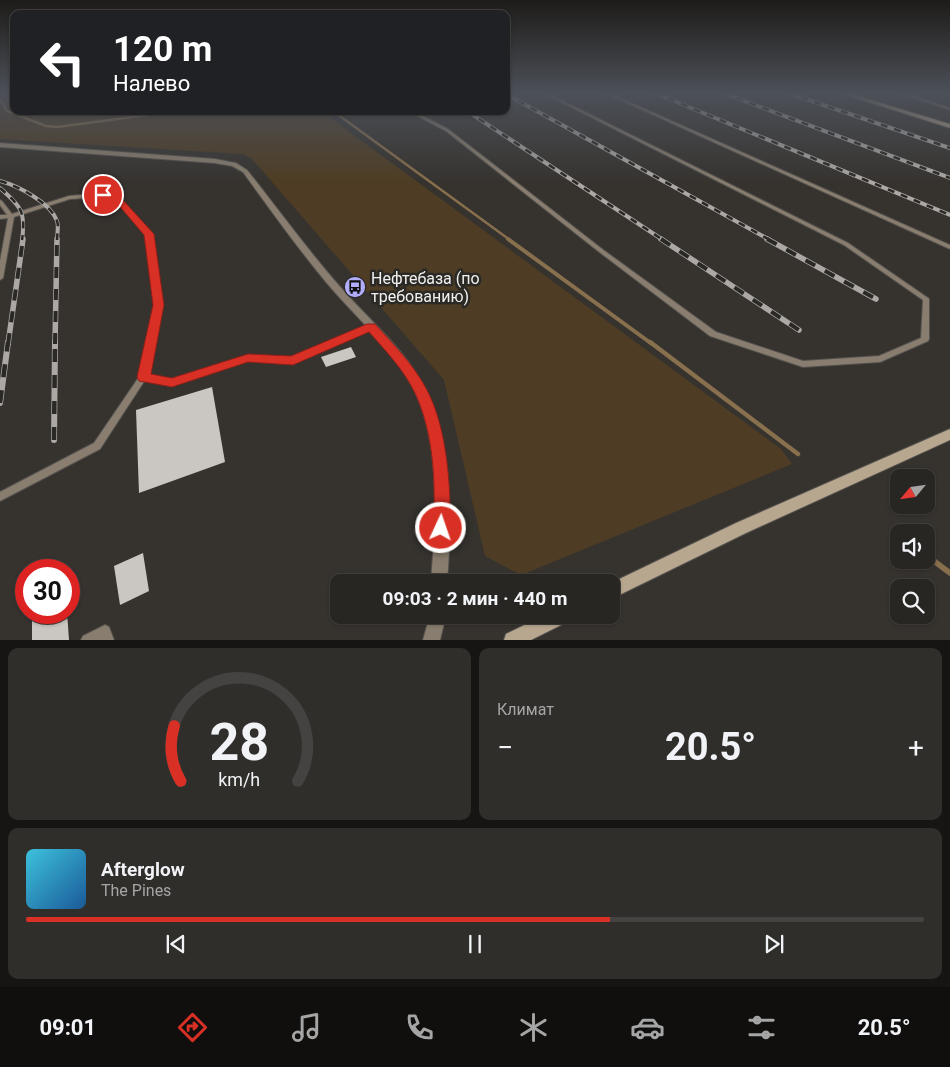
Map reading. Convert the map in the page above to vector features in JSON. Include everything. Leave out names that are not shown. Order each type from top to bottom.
[{"type":"street","points":[[0,145],[234,164],[245,171],[298,243],[397,356],[421,392],[436,437],[443,492],[439,574]]},
{"type":"street","points":[[620,588],[741,528],[950,434]]},
{"type":"street","points":[[431,640],[435,624]]},
{"type":"street","points":[[512,640],[545,624]]},
{"type":"lane","points":[[433,123],[447,130],[600,250],[712,334],[803,364],[880,359],[925,339],[926,300],[846,244],[605,123]]},
{"type":"lane","points":[[674,123],[950,247]]},
{"type":"lane","points":[[0,217],[11,216],[69,198],[103,195],[119,200],[149,234],[158,305],[144,377],[97,446],[0,497]]},
{"type":"lane","points":[[0,202],[11,216],[0,278]]},
{"type":"lane","points":[[144,377],[172,382],[248,358],[293,361],[371,326]]},
{"type":"lane","points":[[87,640],[105,631],[108,640]]},
{"type":"shaded area","points":[[0,123],[337,123],[781,449],[792,464],[523,574],[519,574],[485,556],[444,380],[252,159],[243,154],[0,139]]},
{"type":"building","points":[[351,347],[356,357],[326,367],[321,357]]},
{"type":"building","points":[[212,387],[225,462],[139,493],[136,410]]},
{"type":"building","points":[[143,553],[149,591],[120,605],[114,566]]},
{"type":"building","points":[[32,624],[68,624],[69,640],[32,640]]},
{"type":"waterway","points":[[38,123],[57,127],[88,123]]},
{"type":"waterway","points":[[349,123],[510,240]]},
{"type":"waterway","points":[[508,239],[652,344]]},
{"type":"waterway","points":[[650,342],[798,454]]},
{"type":"waterway","points":[[935,562],[950,573]]},
{"type":"railway","points":[[485,123],[663,240]]},
{"type":"railway","points":[[558,123],[770,240]]},
{"type":"railway","points":[[727,123],[950,215]]},
{"type":"railway","points":[[803,123],[950,178]]},
{"type":"railway","points":[[876,123],[950,148]]},
{"type":"railway","points":[[0,181],[24,191],[48,207],[57,221],[57,240]]},
{"type":"railway","points":[[0,188],[13,200],[20,210],[23,223],[22,240]]},
{"type":"railway","points":[[8,344],[23,239]]},
{"type":"railway","points":[[55,344],[57,239]]},
{"type":"railway","points":[[661,239],[799,330]]},
{"type":"railway","points":[[767,239],[876,299]]},
{"type":"railway","points":[[0,403],[8,342]]},
{"type":"railway","points":[[54,440],[55,342]]},
{"type":"place","name":"Нефтебаза (по требованию)","points":[[355,287]]},
{"type":"route","points":[[103,195],[119,200],[149,234],[158,305],[144,377],[172,382],[248,358],[293,361],[371,326],[397,356],[421,392],[436,437],[443,492],[441,528]]}]
